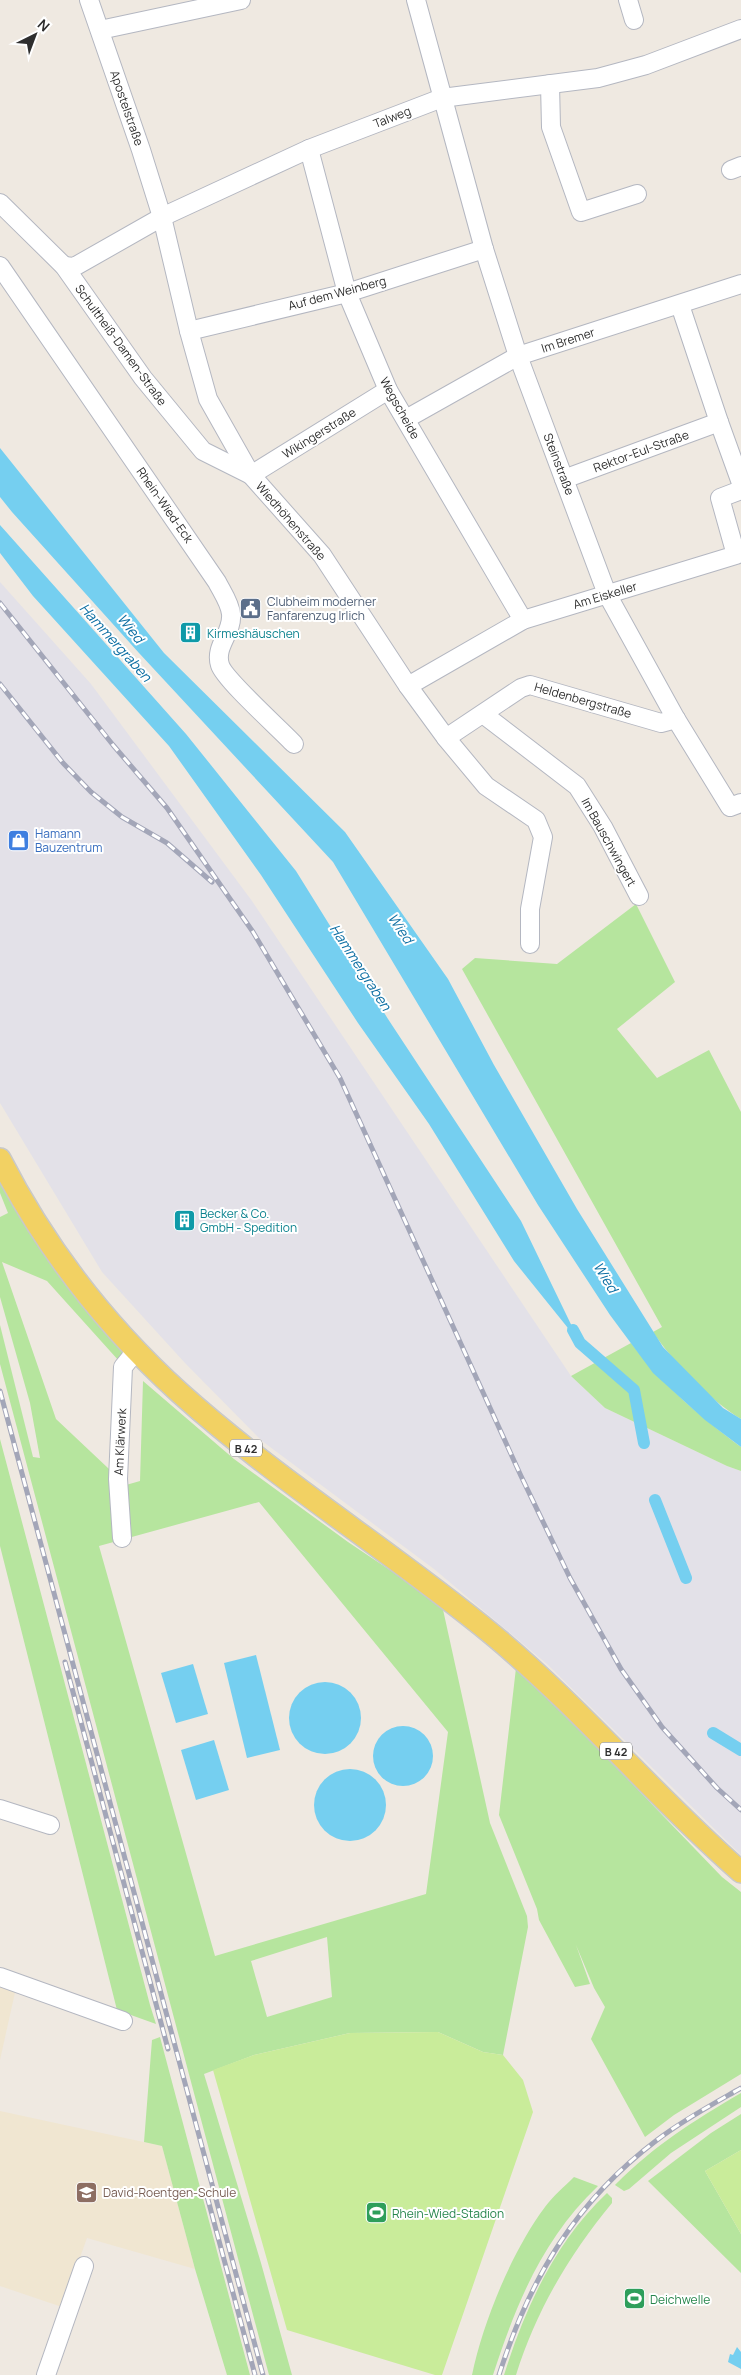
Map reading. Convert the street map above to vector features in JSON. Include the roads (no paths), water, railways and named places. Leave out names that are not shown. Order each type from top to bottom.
[{"type":"main road","name":"B 42","points":[[0,1159],[57,1254],[96,1305],[136,1351],[180,1393],[231,1436],[419,1575],[494,1636],[558,1694],[700,1835],[741,1872]]},
{"type":"street","name":"Apostelstraße","points":[[89,0],[162,217]]},
{"type":"street","points":[[100,30],[241,0]]},
{"type":"street","name":"Steinstraße","points":[[416,0],[484,249],[518,356],[607,594],[676,719],[736,805]]},
{"type":"street","points":[[628,0],[634,20]]},
{"type":"street","name":"Talweg","points":[[64,266],[74,267],[162,217],[309,149],[442,98],[598,78],[646,65],[741,29]]},
{"type":"street","points":[[550,84],[551,127],[582,212],[637,194]]},
{"type":"street","name":"Wegscheide","points":[[309,149],[347,293],[388,390],[523,620]]},
{"type":"street","name":"Schultheiß-Damen-Straße","points":[[0,203],[64,266],[143,378],[204,451],[251,475]]},
{"type":"street","name":"Wiedhöhenstraße","points":[[162,217],[189,331],[208,399],[251,475],[322,555],[408,686],[446,738],[486,786],[536,820],[543,837],[530,909],[530,944]]},
{"type":"street","name":"Auf dem Weinberg","points":[[189,331],[347,293],[484,249]]},
{"type":"street","name":"Rhein-Wied-Eck","points":[[0,266],[217,582],[226,599],[231,615],[227,632],[218,651],[220,667],[237,687],[294,744]]},
{"type":"street","name":"Im Bremer","points":[[406,419],[518,356],[741,284]]},
{"type":"street","points":[[680,304],[741,483]]},
{"type":"street","name":"Wikingerstraße","points":[[251,475],[388,390]]},
{"type":"street","name":"Rektor-Eul-Straße","points":[[564,479],[719,422]]},
{"type":"street","name":"Am Eiskeller","points":[[408,686],[523,620],[736,555],[720,498],[741,490]]},
{"type":"street","name":"Heldenbergstraße","points":[[446,738],[520,688],[530,684],[661,723],[676,719]]},
{"type":"street","name":"Im Bauschwingert","points":[[483,714],[577,786],[603,827],[640,896]]},
{"type":"street","name":"Am Klärwerk","points":[[122,1538],[118,1479],[123,1367],[136,1351]]},
{"type":"street","points":[[0,1809],[50,1825]]},
{"type":"street","points":[[0,1977],[123,2021]]},
{"type":"street","points":[[46,2375],[84,2266]]},
{"type":"water","name":"Wied","points":[[0,448],[164,653],[345,832],[448,979],[494,1065],[577,1209],[663,1347],[723,1408],[741,1419],[741,1447],[705,1420],[653,1373],[610,1315],[538,1205],[333,862],[139,653],[0,497]]},
{"type":"water","points":[[0,525],[186,734],[296,871],[388,1019],[521,1221],[580,1343],[514,1261],[429,1124],[358,1023],[261,875],[169,746],[33,596],[0,553]]},
{"type":"water","points":[[256,1655],[280,1750],[247,1758],[224,1663]]},
{"type":"water","points":[[193,1664],[208,1714],[176,1723],[161,1673]]},
{"type":"water","points":[[325,1682],[339,1685],[351,1692],[358,1704],[361,1718],[358,1732],[351,1744],[339,1751],[325,1754],[311,1751],[299,1744],[292,1732],[289,1718],[292,1704],[299,1692],[311,1685]]},
{"type":"water","points":[[403,1726],[420,1731],[428,1739],[433,1756],[428,1773],[420,1781],[403,1786],[386,1781],[378,1773],[373,1756],[378,1739],[386,1731]]},
{"type":"water","points":[[214,1740],[229,1790],[196,1800],[181,1750]]},
{"type":"water","points":[[350,1769],[364,1772],[376,1779],[383,1791],[386,1805],[383,1819],[376,1831],[364,1838],[350,1841],[336,1838],[324,1831],[317,1819],[314,1805],[317,1791],[324,1779],[336,1772]]},
{"type":"water","points":[[737,2347],[741,2352],[741,2369],[728,2362],[730,2354],[733,2355]]},
{"type":"waterway","name":"Hammergraben","points":[[573,1330],[580,1343],[634,1390],[644,1443]]},
{"type":"waterway","name":"Hammergraben","points":[[655,1500],[686,1578]]},
{"type":"waterway","name":"Hammergraben","points":[[713,1733],[741,1750]]},
{"type":"railway","points":[[0,603],[113,745],[167,808],[253,932],[340,1078],[521,1476],[570,1578],[621,1669],[662,1727],[717,1788],[741,1810]]},
{"type":"railway","points":[[0,684],[63,763],[91,792],[122,817],[167,843],[212,882]]},
{"type":"railway","points":[[0,1391],[263,2375]]},
{"type":"railway","points":[[65,1662],[168,2049]]},
{"type":"railway","points":[[499,2375],[525,2306],[541,2274],[579,2216],[602,2189],[657,2140],[688,2119],[741,2088]]},
{"type":"railway","points":[[207,2196],[255,2375]]},
{"type":"place","name":"Clubheim moderner Fanfarenzug Irlich","points":[[251,608]]},
{"type":"place","name":"Kirmeshäuschen","points":[[191,633]]},
{"type":"place","name":"Hamann Bauzentrum","points":[[19,840]]},
{"type":"place","name":"Becker & Co. GmbH - Spedition","points":[[184,1220]]},
{"type":"place","name":"David-Roentgen-Schule","points":[[87,2192]]},
{"type":"place","name":"Rhein-Wied-Stadion","points":[[376,2213]]},
{"type":"place","name":"Deichwelle","points":[[634,2299]]}]
